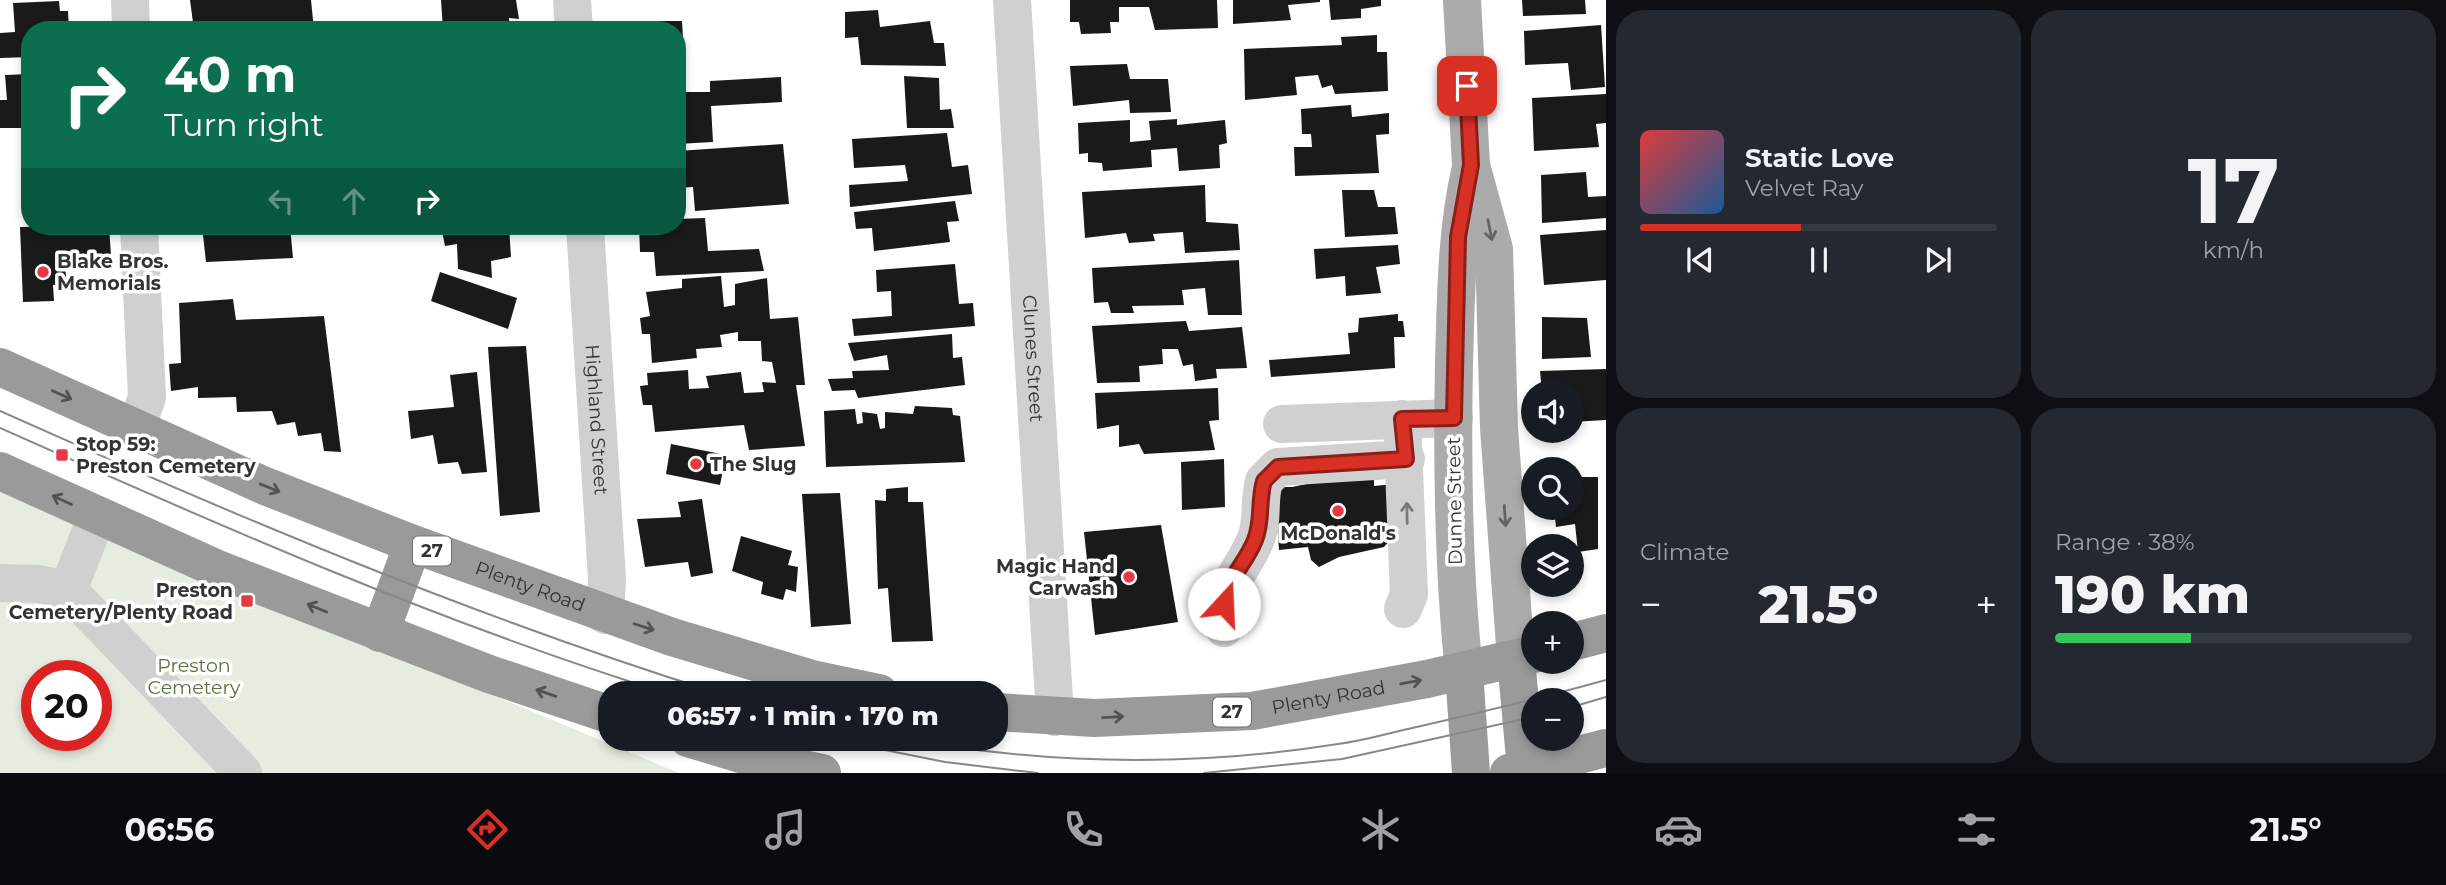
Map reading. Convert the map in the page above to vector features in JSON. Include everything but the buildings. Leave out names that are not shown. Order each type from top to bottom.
[{"type":"highway","name":"Plenty Road","points":[[0,367],[265,486],[413,544],[605,615],[822,681]]},
{"type":"highway","points":[[0,471],[220,570],[380,633],[598,710]]},
{"type":"highway","points":[[380,633],[413,544]]},
{"type":"highway","points":[[1584,639],[1606,633]]},
{"type":"highway","name":"Plenty Road","points":[[1008,713],[1055,717],[1252,711],[1464,671],[1521,657]]},
{"type":"highway","points":[[1464,671],[1471,773]]},
{"type":"highway","points":[[1524,674],[1521,772],[1606,748]]},
{"type":"highway","points":[[731,751],[767,762],[821,773]]},
{"type":"main road","name":"Dunne Street","points":[[1462,0],[1471,165],[1494,248],[1499,428],[1521,621]]},
{"type":"main road","name":"Dunne Street","points":[[1464,671],[1455,583],[1453,408],[1458,237],[1471,165]]},
{"type":"main road","points":[[1453,408],[1498,355]]},
{"type":"main road","points":[[1455,583],[1467,586],[1474,579],[1476,476],[1499,428]]},
{"type":"street","points":[[130,0],[131,21]]},
{"type":"street","points":[[572,0],[573,21]]},
{"type":"street","name":"Clunes Street","points":[[1012,0],[1055,717]]},
{"type":"street","points":[[136,429],[147,397],[139,235]]},
{"type":"street","name":"Highland Street","points":[[586,235],[607,579],[605,615]]},
{"type":"street","points":[[1282,424],[1402,419],[1453,408]]},
{"type":"street","points":[[1402,419],[1406,459],[1409,594],[1403,609]]},
{"type":"street","points":[[1226,632],[1213,605],[1216,570],[1229,552],[1258,532],[1263,516],[1264,481],[1278,467],[1406,459]]},
{"type":"street","points":[[68,590],[97,516]]},
{"type":"street","points":[[1407,566],[1455,583]]},
{"type":"street","points":[[0,583],[39,584],[68,590],[88,607],[243,773]]},
{"type":"green space","name":"Preston Cemetery","points":[[0,489],[598,739],[598,751],[626,751],[679,773],[0,773]]},
{"type":"tram line","points":[[0,411],[177,489],[445,598],[681,681]]},
{"type":"tram line","points":[[0,428],[246,536],[413,604],[630,681]]},
{"type":"tram line","points":[[986,751],[1119,760],[1229,757],[1283,751],[1359,740],[1606,680]]},
{"type":"tram line","points":[[1584,703],[1606,697]]},
{"type":"tram line","points":[[1204,773],[1342,759],[1521,720]]},
{"type":"tram line","points":[[890,751],[945,762],[1038,773]]},
{"type":"place","name":"Blake Bros. Memorials","points":[[43,272]]},
{"type":"place","name":"Stop 59: Preston Cemetery","points":[[62,455]]},
{"type":"place","name":"The Slug","points":[[696,464]]},
{"type":"place","name":"McDonald's","points":[[1338,511]]},
{"type":"place","name":"Magic Hand Carwash","points":[[1129,577]]},
{"type":"place","name":"Preston Cemetery/Plenty Road","points":[[247,601]]},
{"type":"route","points":[[1224,604],[1231,580],[1255,541],[1263,516],[1264,481],[1278,467],[1406,459],[1402,419],[1454,418],[1458,237],[1471,165],[1467,86]]}]
